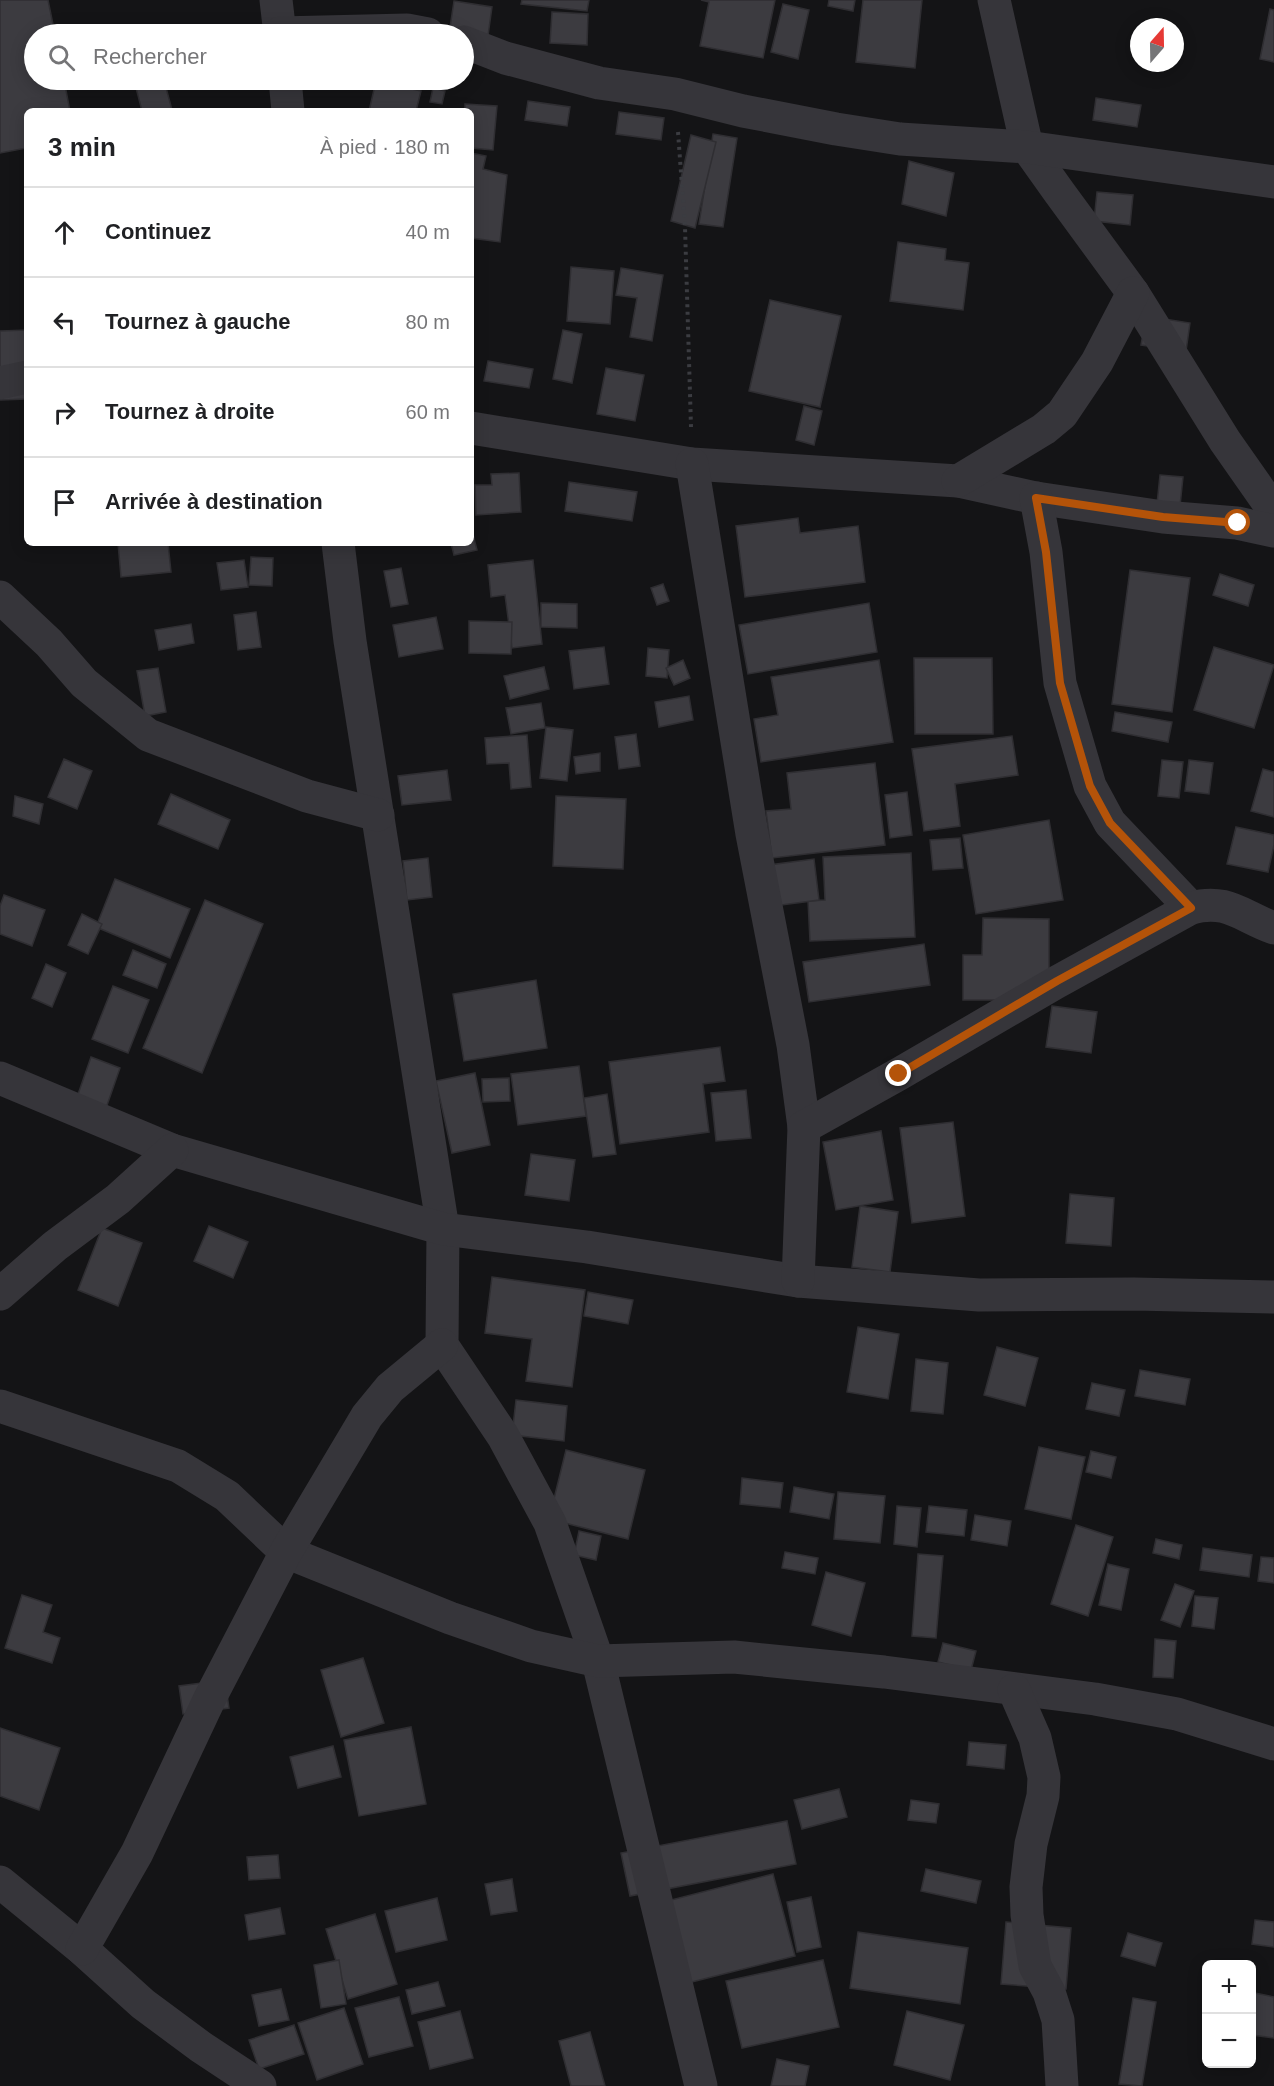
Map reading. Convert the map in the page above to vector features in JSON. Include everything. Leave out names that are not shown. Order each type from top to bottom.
[{"type":"street","points":[[276,0],[279,24]]},
{"type":"street","points":[[993,0],[1027,147],[1133,293],[1225,441],[1274,511]]},
{"type":"street","points":[[474,46],[505,58],[599,83],[675,94],[743,111],[857,132],[900,139],[1027,147],[1274,182]]},
{"type":"street","points":[[286,90],[288,108]]},
{"type":"street","points":[[958,481],[1044,429],[1062,414],[1097,362],[1133,293]]},
{"type":"street","points":[[0,383],[24,378]]},
{"type":"street","points":[[474,428],[692,464],[958,481],[1036,498],[1163,517],[1238,523],[1274,531]]},
{"type":"street","points":[[692,464],[746,800],[793,1045],[804,1127],[798,1281]]},
{"type":"street","points":[[1036,498],[1046,552],[1060,683],[1090,786],[1110,823],[1191,908]]},
{"type":"street","points":[[338,546],[350,641],[443,1229],[442,1345],[502,1436],[550,1523],[598,1661],[700,2086]]},
{"type":"street","points":[[0,597],[49,643],[84,683],[147,735],[307,796],[378,815]]},
{"type":"street","points":[[804,1127],[947,1047],[1057,981],[1191,908],[1208,903],[1227,907],[1274,928]]},
{"type":"street","points":[[0,1078],[172,1150],[443,1229],[587,1247],[798,1281],[979,1295],[1134,1294],[1274,1297]]},
{"type":"street","points":[[0,1294],[55,1246],[118,1198],[172,1150]]},
{"type":"street","points":[[82,1949],[137,1853],[210,1698],[286,1552],[368,1416],[390,1388],[442,1345]]},
{"type":"street","points":[[0,1406],[178,1466],[227,1496],[286,1552],[450,1618],[531,1646],[598,1661],[734,1657],[884,1672],[1095,1699],[1176,1714],[1274,1744]]},
{"type":"street","points":[[1014,1690],[1035,1738],[1044,1777],[1042,1796],[1030,1844],[1026,1887],[1027,1915],[1035,1966],[1049,1992],[1058,2020],[1062,2086]]},
{"type":"street","points":[[0,1882],[82,1949],[143,2004],[201,2047],[260,2086]]},
{"type":"path","points":[[675,94],[685,227],[692,464]]},
{"type":"building","points":[[0,0],[48,0],[53,24],[24,24],[24,90],[66,90],[69,108],[24,108],[24,149],[0,153]]},
{"type":"building","points":[[522,0],[589,0],[587,11],[521,4]]},
{"type":"building","points":[[701,0],[775,0],[763,58],[700,46],[709,2]]},
{"type":"building","points":[[829,0],[855,0],[853,11],[828,6]]},
{"type":"building","points":[[863,0],[922,0],[915,68],[856,62]]},
{"type":"building","points":[[454,1],[492,7],[486,50],[474,41],[474,24],[451,24]]},
{"type":"building","points":[[783,4],[809,10],[798,59],[771,52]]},
{"type":"building","points":[[1270,9],[1274,10],[1274,62],[1260,59]]},
{"type":"building","points":[[552,12],[588,14],[587,45],[550,43]]},
{"type":"building","points":[[137,90],[167,90],[171,108],[141,108]]},
{"type":"building","points":[[374,90],[421,91],[417,108],[370,108]]},
{"type":"building","points":[[433,90],[445,91],[442,104],[430,102]]},
{"type":"building","points":[[1096,98],[1141,105],[1137,127],[1093,120]]},
{"type":"building","points":[[528,101],[570,107],[567,126],[525,120]]},
{"type":"building","points":[[465,104],[497,106],[493,150],[474,148],[474,108],[465,108]]},
{"type":"building","points":[[619,112],[664,118],[661,140],[616,134]]},
{"type":"building","points":[[713,134],[737,138],[723,227],[699,224]]},
{"type":"building","points":[[691,135],[716,142],[695,228],[671,221]]},
{"type":"building","points":[[474,154],[486,156],[483,169],[507,175],[500,242],[474,238]]},
{"type":"building","points":[[909,161],[954,173],[946,216],[902,204]]},
{"type":"building","points":[[1097,192],[1133,195],[1130,225],[1094,221]]},
{"type":"building","points":[[898,242],[946,249],[945,260],[969,263],[963,310],[890,301]]},
{"type":"building","points":[[571,267],[614,271],[610,324],[567,321]]},
{"type":"building","points":[[621,268],[663,275],[652,341],[630,337],[637,298],[616,295]]},
{"type":"building","points":[[770,300],[841,316],[820,407],[749,391]]},
{"type":"building","points":[[1146,316],[1190,323],[1186,351],[1141,345]]},
{"type":"building","points":[[24,330],[24,399],[0,400],[0,331]]},
{"type":"building","points":[[563,330],[582,334],[572,383],[553,379]]},
{"type":"building","points":[[488,361],[533,369],[529,388],[484,381]]},
{"type":"building","points":[[606,368],[644,375],[635,421],[597,414]]},
{"type":"building","points":[[804,406],[822,411],[814,445],[796,440]]},
{"type":"building","points":[[519,473],[521,512],[476,515],[475,485],[492,485],[491,474]]},
{"type":"building","points":[[1160,475],[1183,477],[1180,506],[1157,504]]},
{"type":"building","points":[[569,482],[637,492],[632,521],[565,511]]},
{"type":"building","points":[[798,518],[800,533],[858,526],[865,582],[745,597],[736,526]]},
{"type":"building","points":[[474,538],[477,550],[454,555],[452,546],[474,546]]},
{"type":"building","points":[[118,546],[168,546],[171,572],[121,577]]},
{"type":"building","points":[[251,557],[273,558],[272,586],[249,585]]},
{"type":"building","points":[[244,560],[248,587],[221,590],[217,563]]},
{"type":"building","points":[[533,560],[542,644],[512,648],[505,595],[491,597],[488,565]]},
{"type":"building","points":[[401,568],[408,604],[391,607],[384,571]]},
{"type":"building","points":[[1130,570],[1190,578],[1172,712],[1112,704]]},
{"type":"building","points":[[1220,574],[1254,585],[1248,606],[1213,595]]},
{"type":"building","points":[[663,584],[669,601],[657,605],[651,588]]},
{"type":"building","points":[[541,603],[577,604],[577,628],[541,627]]},
{"type":"building","points":[[869,603],[877,652],[748,674],[739,625]]},
{"type":"building","points":[[256,612],[261,647],[238,650],[234,615]]},
{"type":"building","points":[[436,617],[443,649],[399,657],[393,625]]},
{"type":"building","points":[[469,621],[512,622],[511,654],[469,653]]},
{"type":"building","points":[[191,624],[194,643],[159,650],[155,630]]},
{"type":"building","points":[[604,647],[609,684],[574,689],[569,651]]},
{"type":"building","points":[[1214,647],[1274,665],[1254,728],[1194,710]]},
{"type":"building","points":[[648,648],[669,650],[667,678],[646,676]]},
{"type":"building","points":[[914,658],[992,658],[993,734],[915,734]]},
{"type":"building","points":[[683,660],[690,678],[674,685],[666,668]]},
{"type":"building","points":[[879,660],[893,742],[761,762],[754,719],[778,715],[771,677]]},
{"type":"building","points":[[544,667],[549,689],[510,699],[504,676]]},
{"type":"building","points":[[158,668],[166,712],[145,716],[137,671]]},
{"type":"building","points":[[689,696],[693,720],[659,727],[655,702]]},
{"type":"building","points":[[541,703],[545,728],[511,734],[506,708]]},
{"type":"building","points":[[1115,712],[1172,722],[1168,742],[1112,731]]},
{"type":"building","points":[[546,727],[573,730],[567,781],[540,778]]},
{"type":"building","points":[[636,734],[640,766],[619,769],[615,737]]},
{"type":"building","points":[[527,735],[531,787],[511,789],[509,763],[487,764],[485,738]]},
{"type":"building","points":[[1012,736],[1018,775],[955,784],[960,826],[924,831],[912,749]]},
{"type":"building","points":[[600,753],[600,771],[576,774],[574,757]]},
{"type":"building","points":[[64,759],[92,771],[77,809],[48,797]]},
{"type":"building","points":[[1162,760],[1183,762],[1179,798],[1158,796]]},
{"type":"building","points":[[1189,760],[1213,763],[1209,794],[1185,791]]},
{"type":"building","points":[[875,763],[885,845],[772,858],[766,811],[791,809],[787,773]]},
{"type":"building","points":[[1263,769],[1274,772],[1274,817],[1251,811]]},
{"type":"building","points":[[447,770],[451,800],[402,805],[398,776]]},
{"type":"building","points":[[907,792],[912,835],[890,838],[885,795]]},
{"type":"building","points":[[171,794],[230,820],[218,849],[158,824]]},
{"type":"building","points":[[15,796],[43,804],[39,824],[13,816]]},
{"type":"building","points":[[556,796],[626,799],[623,869],[553,866]]},
{"type":"building","points":[[1049,820],[1063,900],[976,914],[963,835]]},
{"type":"building","points":[[1236,827],[1274,835],[1268,872],[1227,864]]},
{"type":"building","points":[[960,838],[963,868],[933,870],[930,840]]},
{"type":"building","points":[[911,853],[915,937],[810,941],[808,901],[825,900],[823,857]]},
{"type":"building","points":[[428,858],[432,897],[407,900],[403,861]]},
{"type":"building","points":[[814,859],[819,900],[774,906],[769,865]]},
{"type":"building","points":[[115,879],[190,909],[170,958],[96,927]]},
{"type":"building","points":[[4,895],[45,910],[32,946],[0,934],[0,906]]},
{"type":"building","points":[[205,900],[263,924],[202,1073],[143,1048]]},
{"type":"building","points":[[82,914],[102,924],[88,954],[68,945]]},
{"type":"building","points":[[983,918],[1049,919],[1049,1000],[963,1000],[963,955],[982,955]]},
{"type":"building","points":[[924,944],[930,985],[809,1002],[803,962]]},
{"type":"building","points":[[133,950],[166,964],[157,988],[123,975]]},
{"type":"building","points":[[46,964],[66,973],[52,1007],[32,998]]},
{"type":"building","points":[[536,980],[547,1048],[464,1061],[453,994]]},
{"type":"building","points":[[113,986],[149,1000],[128,1053],[92,1039]]},
{"type":"building","points":[[1052,1006],[1097,1012],[1091,1053],[1046,1047]]},
{"type":"building","points":[[720,1047],[725,1081],[703,1084],[709,1132],[620,1144],[609,1062]]},
{"type":"building","points":[[91,1057],[120,1068],[105,1111],[76,1100]]},
{"type":"building","points":[[579,1066],[586,1116],[518,1125],[511,1074]]},
{"type":"building","points":[[475,1073],[490,1145],[452,1153],[436,1081]]},
{"type":"building","points":[[509,1078],[510,1101],[483,1102],[482,1079]]},
{"type":"building","points":[[746,1090],[751,1138],[716,1141],[711,1093]]},
{"type":"building","points":[[607,1094],[616,1154],[593,1157],[584,1098]]},
{"type":"building","points":[[953,1122],[965,1216],[912,1223],[900,1128]]},
{"type":"building","points":[[881,1131],[893,1200],[836,1210],[823,1142]]},
{"type":"building","points":[[531,1154],[575,1160],[569,1201],[525,1195]]},
{"type":"building","points":[[1070,1194],[1114,1198],[1111,1246],[1066,1243]]},
{"type":"building","points":[[860,1206],[898,1212],[890,1272],[852,1267]]},
{"type":"building","points":[[209,1226],[248,1242],[233,1278],[194,1261]]},
{"type":"building","points":[[102,1228],[142,1243],[118,1306],[78,1290]]},
{"type":"building","points":[[492,1277],[585,1290],[572,1387],[526,1381],[532,1339],[485,1333]]},
{"type":"building","points":[[588,1292],[633,1300],[628,1324],[584,1316]]},
{"type":"building","points":[[858,1327],[899,1334],[888,1399],[847,1392]]},
{"type":"building","points":[[997,1347],[1038,1358],[1025,1406],[984,1395]]},
{"type":"building","points":[[916,1359],[948,1363],[943,1414],[911,1411]]},
{"type":"building","points":[[1140,1370],[1190,1379],[1185,1405],[1135,1396]]},
{"type":"building","points":[[1092,1383],[1125,1390],[1119,1416],[1086,1409]]},
{"type":"building","points":[[516,1400],[567,1406],[564,1441],[512,1435]]},
{"type":"building","points":[[1039,1447],[1085,1457],[1071,1519],[1025,1509]]},
{"type":"building","points":[[566,1450],[645,1470],[628,1539],[549,1519]]},
{"type":"building","points":[[1091,1451],[1116,1457],[1111,1478],[1086,1472]]},
{"type":"building","points":[[742,1478],[783,1483],[780,1508],[740,1504]]},
{"type":"building","points":[[794,1487],[834,1494],[829,1519],[790,1512]]},
{"type":"building","points":[[838,1492],[885,1496],[880,1543],[834,1539]]},
{"type":"building","points":[[897,1506],[921,1508],[917,1547],[894,1544]]},
{"type":"building","points":[[929,1506],[967,1510],[964,1536],[926,1532]]},
{"type":"building","points":[[975,1515],[1011,1521],[1007,1546],[971,1540]]},
{"type":"building","points":[[1076,1525],[1113,1537],[1088,1616],[1051,1604]]},
{"type":"building","points":[[579,1531],[601,1536],[596,1560],[574,1555]]},
{"type":"building","points":[[1156,1539],[1182,1545],[1179,1559],[1153,1553]]},
{"type":"building","points":[[1203,1548],[1252,1555],[1249,1577],[1200,1570]]},
{"type":"building","points":[[785,1552],[818,1558],[815,1574],[782,1568]]},
{"type":"building","points":[[918,1554],[943,1556],[936,1638],[912,1636]]},
{"type":"building","points":[[1261,1557],[1274,1558],[1274,1583],[1258,1581]]},
{"type":"building","points":[[1108,1564],[1129,1569],[1121,1610],[1099,1605]]},
{"type":"building","points":[[826,1572],[865,1583],[851,1636],[812,1625]]},
{"type":"building","points":[[1175,1584],[1194,1591],[1180,1627],[1161,1620]]},
{"type":"building","points":[[22,1595],[52,1605],[43,1632],[60,1638],[52,1663],[5,1648]]},
{"type":"building","points":[[1195,1596],[1218,1598],[1214,1629],[1192,1626]]},
{"type":"building","points":[[1155,1639],[1176,1641],[1173,1678],[1153,1677]]},
{"type":"building","points":[[943,1643],[976,1651],[971,1670],[938,1662]]},
{"type":"building","points":[[363,1658],[384,1723],[341,1737],[321,1670]]},
{"type":"building","points":[[225,1680],[229,1708],[183,1714],[179,1686]]},
{"type":"building","points":[[411,1727],[426,1804],[359,1816],[344,1740]]},
{"type":"building","points":[[0,1728],[60,1748],[39,1810],[0,1796]]},
{"type":"building","points":[[969,1742],[1006,1745],[1004,1769],[967,1765]]},
{"type":"building","points":[[333,1746],[341,1777],[298,1788],[290,1757]]},
{"type":"building","points":[[839,1789],[847,1817],[802,1829],[794,1800]]},
{"type":"building","points":[[911,1800],[939,1804],[936,1823],[908,1820]]},
{"type":"building","points":[[787,1821],[796,1864],[630,1896],[621,1853]]},
{"type":"building","points":[[278,1855],[280,1878],[249,1880],[247,1857]]},
{"type":"building","points":[[926,1869],[981,1881],[976,1903],[921,1891]]},
{"type":"building","points":[[773,1874],[795,1956],[672,1987],[671,1900]]},
{"type":"building","points":[[512,1879],[517,1911],[491,1915],[485,1884]]},
{"type":"building","points":[[811,1897],[821,1947],[797,1952],[787,1902]]},
{"type":"building","points":[[437,1898],[447,1940],[396,1952],[385,1911]]},
{"type":"building","points":[[280,1908],[285,1934],[249,1940],[245,1915]]},
{"type":"building","points":[[375,1914],[397,1984],[348,1999],[326,1929]]},
{"type":"building","points":[[1255,1920],[1274,1922],[1274,1947],[1252,1944]]},
{"type":"building","points":[[1006,1922],[1071,1928],[1066,1989],[1001,1984]]},
{"type":"building","points":[[858,1932],[968,1948],[960,2004],[850,1988]]},
{"type":"building","points":[[1128,1933],[1162,1943],[1155,1966],[1121,1956]]},
{"type":"building","points":[[339,1960],[346,2004],[321,2008],[314,1965]]},
{"type":"building","points":[[823,1960],[839,2027],[742,2048],[726,1981]]},
{"type":"building","points":[[438,1982],[445,2006],[412,2014],[406,1990]]},
{"type":"building","points":[[281,1989],[289,2020],[259,2026],[252,1995]]},
{"type":"building","points":[[1256,1993],[1274,1997],[1274,2038],[1256,2036]]},
{"type":"building","points":[[399,1997],[413,2046],[369,2057],[355,2008]]},
{"type":"building","points":[[1133,1998],[1156,2002],[1142,2086],[1119,2084]]},
{"type":"building","points":[[344,2008],[363,2064],[317,2080],[298,2023]]},
{"type":"building","points":[[460,2011],[473,2058],[430,2069],[418,2022]]},
{"type":"building","points":[[907,2011],[964,2025],[950,2080],[894,2065]]},
{"type":"building","points":[[294,2025],[304,2054],[259,2069],[249,2040]]},
{"type":"building","points":[[590,2032],[605,2086],[571,2086],[559,2041]]},
{"type":"building","points":[[777,2059],[809,2066],[805,2086],[771,2086]]},
{"type":"route","points":[[899,1074],[1057,981],[1114,952],[1191,908],[1110,823],[1090,786],[1060,683],[1046,552],[1036,498],[1163,517],[1238,523]]}]
